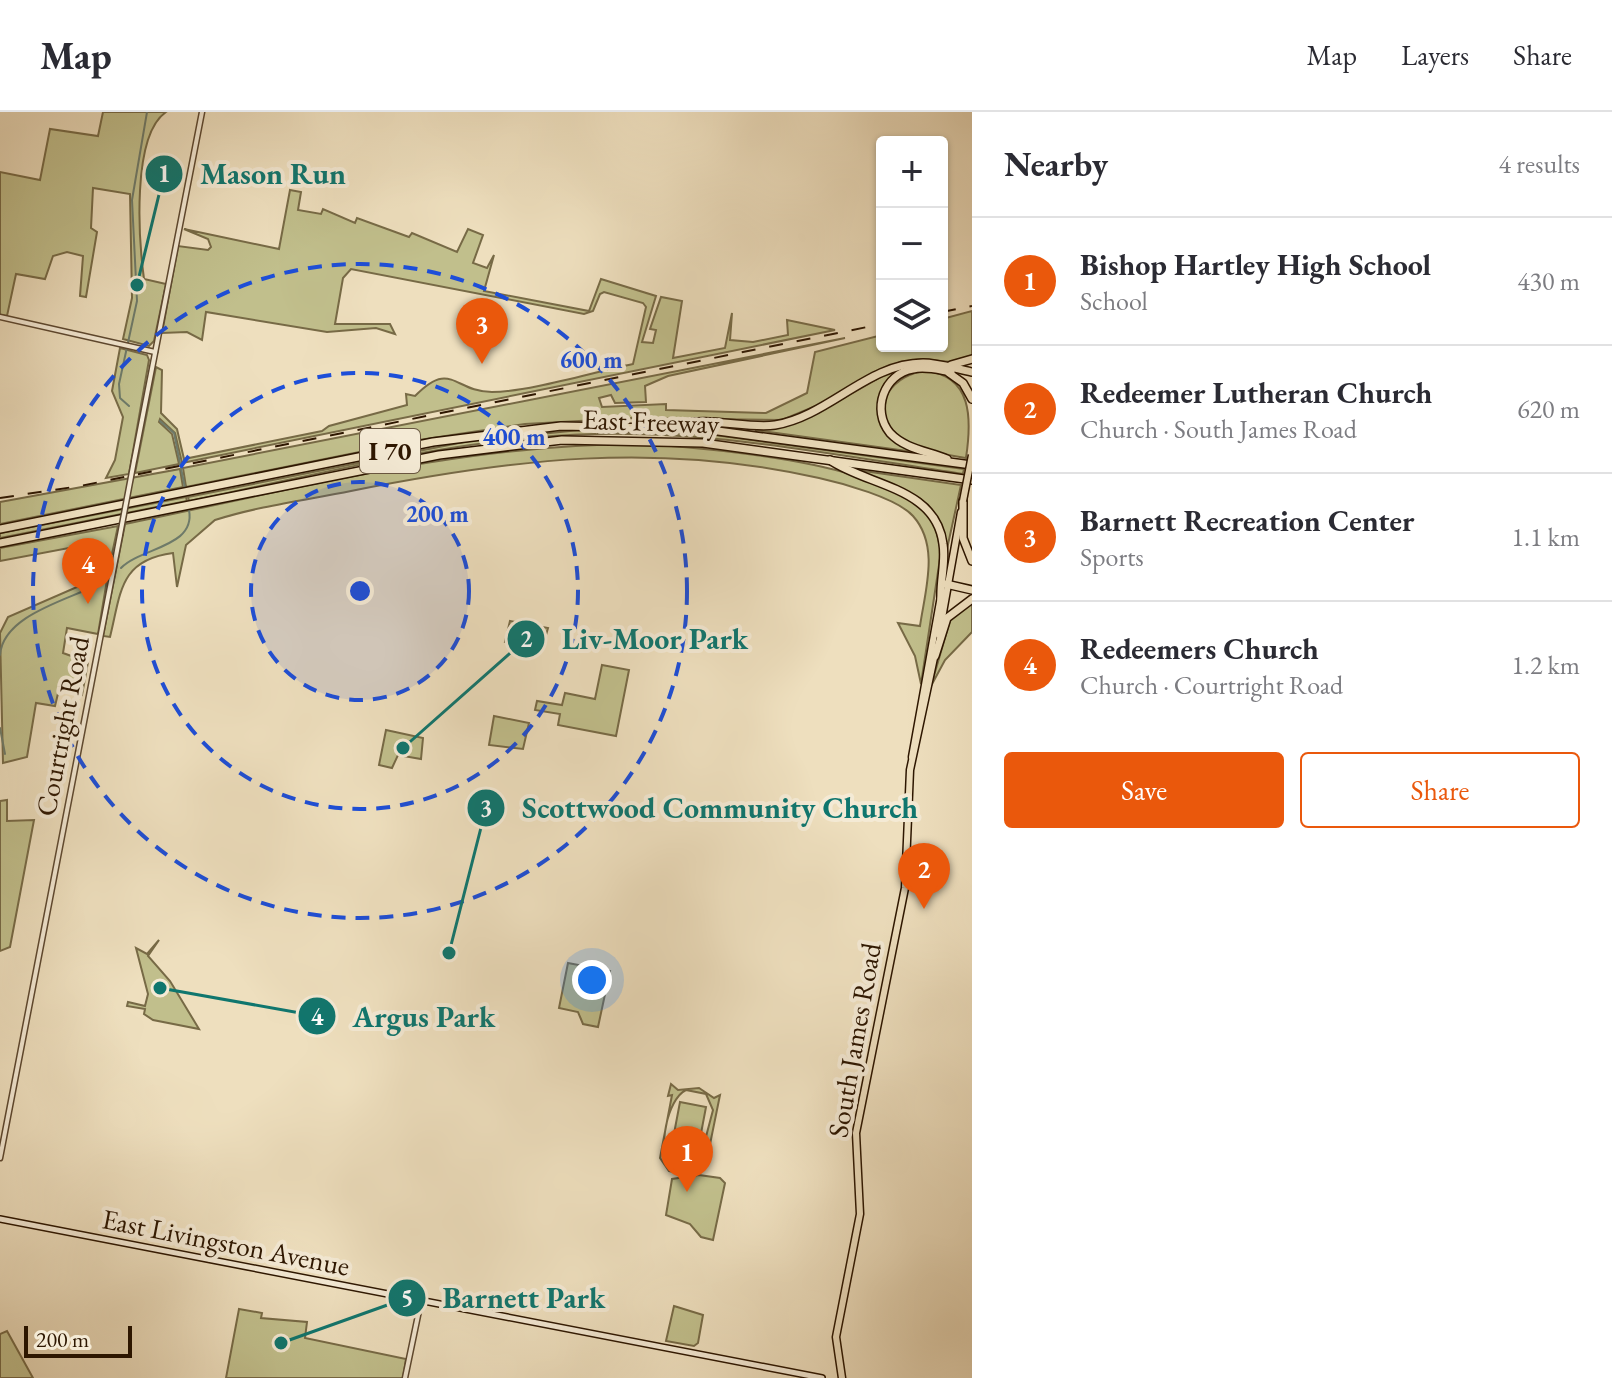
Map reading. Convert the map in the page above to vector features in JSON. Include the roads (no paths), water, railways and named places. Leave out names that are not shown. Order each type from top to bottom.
[{"type":"highway","points":[[941,365],[972,359]]},
{"type":"highway","points":[[679,427],[688,423],[741,426],[783,423],[819,409],[894,368],[919,363],[941,365],[972,374]]},
{"type":"highway","points":[[956,463],[898,440],[887,428],[881,410],[888,385],[903,372],[923,368],[972,374]]},
{"type":"highway","points":[[947,371],[963,383],[972,399]]},
{"type":"highway","name":"East Freeway","points":[[0,529],[487,433],[587,425],[679,427],[972,465]]},
{"type":"highway","name":"East Freeway","points":[[0,543],[450,453],[562,440],[679,441],[972,480]]},
{"type":"highway","points":[[828,459],[917,500],[932,514],[944,548],[941,599]]},
{"type":"highway","points":[[963,501],[963,538],[972,561]]},
{"type":"highway","points":[[946,584],[972,590]]},
{"type":"highway","points":[[935,656],[947,618],[972,599]]},
{"type":"main road","name":"South James Road","points":[[912,757],[935,656],[972,455]]},
{"type":"main road","name":"South James Road","points":[[842,1378],[836,1337],[860,1214],[856,1133],[905,888],[912,757],[946,584]]},
{"type":"main road","name":"East Livingston Avenue","points":[[0,1219],[822,1378]]},
{"type":"street","name":"Courtright Road","points":[[0,1158],[202,112]]},
{"type":"street","points":[[0,317],[155,352]]},
{"type":"street","points":[[405,1378],[421,1301]]},
{"type":"waterway","points":[[129,406],[120,398],[119,384],[137,301],[132,200],[147,112]]},
{"type":"waterway","points":[[160,421],[174,433],[185,488]]},
{"type":"waterway","points":[[121,568],[176,539],[189,522],[189,510]]},
{"type":"waterway","points":[[0,655],[4,641],[24,619],[99,584]]},
{"type":"waterway","points":[[0,728],[5,754]]},
{"type":"railway","points":[[948,311],[972,306]]},
{"type":"railway","points":[[0,498],[80,486],[876,325]]},
{"type":"place","name":"Mason Run","points":[[137,285]]},
{"type":"place","name":"Barnett Recreation Center","points":[[482,364]]},
{"type":"place","name":"Redeemers Church","points":[[88,604]]},
{"type":"place","name":"Liv-Moor Park","points":[[403,748]]},
{"type":"place","name":"Redeemer Lutheran Church","points":[[924,909]]},
{"type":"place","name":"Scottwood Community Church","points":[[449,953]]},
{"type":"place","name":"Argus Park","points":[[160,988]]},
{"type":"place","name":"Bishop Hartley High School","points":[[687,1192]]},
{"type":"place","name":"Barnett Park","points":[[281,1343]]}]
